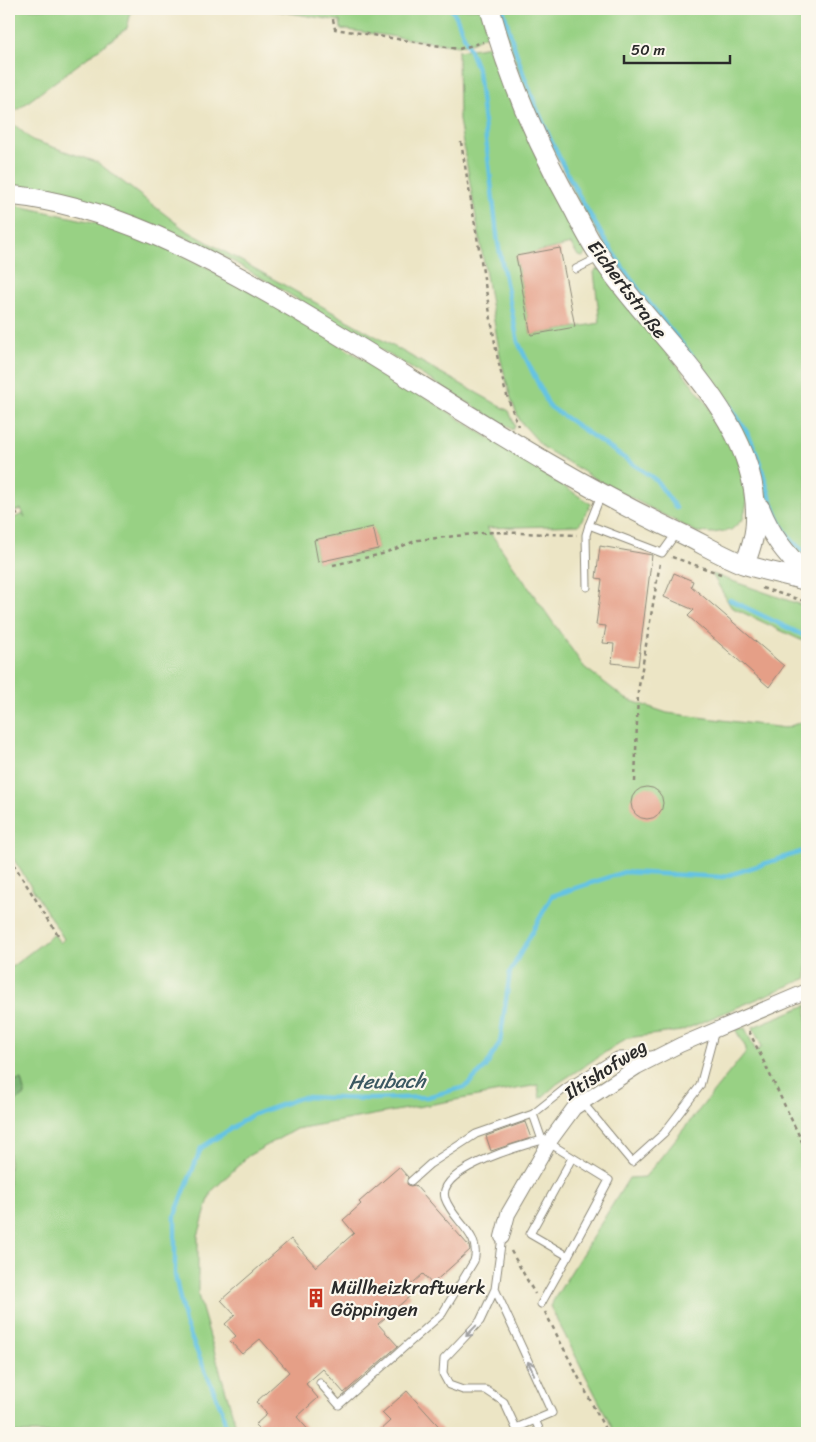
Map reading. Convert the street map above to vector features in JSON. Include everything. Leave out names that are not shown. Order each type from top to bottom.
[{"type":"main road","name":"Eichertstraße","points":[[490,9],[510,79],[542,151],[600,257],[711,396],[736,437],[749,464],[755,495],[756,529],[745,564]]},
{"type":"main road","points":[[9,195],[88,211],[163,238],[214,263],[344,336],[528,450],[602,493],[745,564],[807,581]]},
{"type":"main road","points":[[755,495],[768,530],[789,557],[807,575]]},
{"type":"street","name":"Iltishofweg","points":[[502,1237],[508,1214],[547,1140],[574,1108],[637,1067],[660,1055],[807,991]]},
{"type":"lane","points":[[576,269],[600,257]]},
{"type":"lane","points":[[587,587],[586,535],[602,493]]},
{"type":"lane","points":[[589,525],[662,553],[677,531]]},
{"type":"lane","points":[[582,1102],[632,1162],[664,1133],[700,1086],[715,1030]]},
{"type":"lane","points":[[411,1181],[430,1164],[476,1134],[533,1114],[568,1087],[617,1056],[660,1055]]},
{"type":"lane","points":[[533,1114],[547,1140],[572,1158],[609,1180],[541,1304]]},
{"type":"lane","points":[[320,1383],[339,1405],[442,1314],[474,1261],[477,1251],[475,1240],[456,1217],[445,1198],[447,1184],[457,1175],[496,1154],[547,1140]]},
{"type":"lane","points":[[568,1256],[530,1234],[572,1158]]},
{"type":"lane","points":[[495,1289],[552,1412],[516,1428],[504,1402],[486,1390],[456,1389],[449,1385],[444,1374],[444,1359],[480,1321],[495,1289],[502,1237]]},
{"type":"lane","points":[[535,1420],[540,1433]]},
{"type":"path","points":[[333,19],[336,29],[459,49],[473,46]]},
{"type":"path","points":[[461,142],[497,355],[505,390],[528,450]]},
{"type":"path","points":[[9,518],[18,514]]},
{"type":"path","points":[[333,565],[382,554],[418,540],[493,532],[586,535]]},
{"type":"path","points":[[634,782],[638,692],[662,553]]},
{"type":"path","points":[[9,857],[60,938]]},
{"type":"path","points":[[743,1019],[807,1152]]},
{"type":"path","points":[[502,1237],[541,1304],[607,1433]]},
{"type":"green space","points":[[9,9],[132,9],[127,28],[9,116]]},
{"type":"green space","points":[[265,9],[482,9],[488,34],[473,42],[458,46],[341,29],[340,21]]},
{"type":"green space","points":[[498,9],[807,9],[807,558],[795,551],[778,530],[744,437],[626,277],[581,207],[525,91]]},
{"type":"green space","points":[[491,46],[511,100],[587,252],[583,257],[578,256],[571,244],[516,257],[531,335],[600,323],[594,272],[597,269],[603,270],[705,401],[738,457],[747,502],[743,519],[731,530],[713,533],[696,532],[601,482],[544,448],[520,421],[512,402],[501,361],[459,120],[458,51]]},
{"type":"green space","points":[[9,120],[32,140],[97,162],[184,229],[509,411],[515,426],[513,430],[234,262],[176,233],[72,198],[9,187]]},
{"type":"green space","points":[[9,204],[112,226],[154,241],[232,280],[424,396],[591,504],[579,525],[487,528],[584,667],[626,699],[667,713],[785,728],[807,720],[807,978],[681,1031],[627,1038],[557,1084],[540,1099],[538,1085],[296,1129],[248,1156],[211,1192],[198,1236],[198,1295],[238,1433],[9,1433],[9,1105],[25,1095],[21,1080],[9,1083],[9,969],[54,934],[60,943],[64,939],[9,852],[9,520],[23,514],[25,517],[21,509],[9,514]],"holes":[[[373,528],[378,549],[318,562],[314,540]]]},
{"type":"green space","points":[[712,574],[807,607],[807,643],[731,607]]},
{"type":"green space","points":[[807,1005],[807,1433],[615,1433],[550,1306],[629,1178],[645,1177],[745,1053],[746,1048],[735,1029],[745,1028],[756,1051],[762,1047],[753,1027]]},
{"type":"green space","points":[[21,1080],[25,1095],[9,1105],[9,1083]]},
{"type":"building","points":[[560,248],[575,327],[531,335],[516,256]]},
{"type":"building","points":[[373,527],[378,549],[318,562],[314,540]]},
{"type":"building","points":[[600,546],[652,555],[638,666],[612,663],[614,644],[603,643],[606,626],[596,625],[602,579],[596,578]]},
{"type":"building","points":[[674,573],[693,581],[691,586],[784,666],[769,687],[688,616],[694,610],[664,597]]},
{"type":"building","points":[[647,787],[659,791],[663,803],[659,815],[647,819],[635,815],[631,803],[635,791]]},
{"type":"building","points":[[525,1122],[531,1138],[491,1151],[486,1136]]},
{"type":"building","name":"Müllheizkraftwerk Göppingen","points":[[399,1167],[408,1177],[407,1184],[410,1186],[415,1185],[469,1246],[470,1250],[432,1284],[423,1274],[405,1290],[410,1296],[378,1324],[398,1346],[344,1393],[323,1369],[306,1384],[318,1398],[297,1417],[311,1433],[263,1433],[255,1425],[267,1414],[256,1402],[289,1372],[260,1339],[242,1354],[230,1341],[236,1336],[225,1324],[235,1315],[221,1300],[291,1239],[316,1267],[354,1233],[343,1220],[361,1204],[359,1202]]},
{"type":"building","points":[[407,1391],[445,1433],[377,1433],[390,1421],[382,1413]]},
{"type":"waterway","points":[[451,9],[456,16],[478,71],[498,243],[518,342],[549,406],[656,480],[676,508]]},
{"type":"waterway","points":[[503,9],[524,76],[537,109],[584,204],[636,287],[703,369],[734,412],[755,448],[777,515],[794,543],[807,553]]},
{"type":"waterway","points":[[730,600],[807,637]]},
{"type":"waterway","name":"Heubach","points":[[227,1433],[222,1410],[185,1323],[175,1275],[175,1215],[201,1148],[252,1115],[303,1097],[372,1099],[427,1097],[465,1087],[486,1067],[500,1042],[510,972],[552,896],[624,872],[723,877],[807,850]]},
{"type":"place","name":"Müllheizkraftwerk Göppingen","points":[[316,1298]]}]
